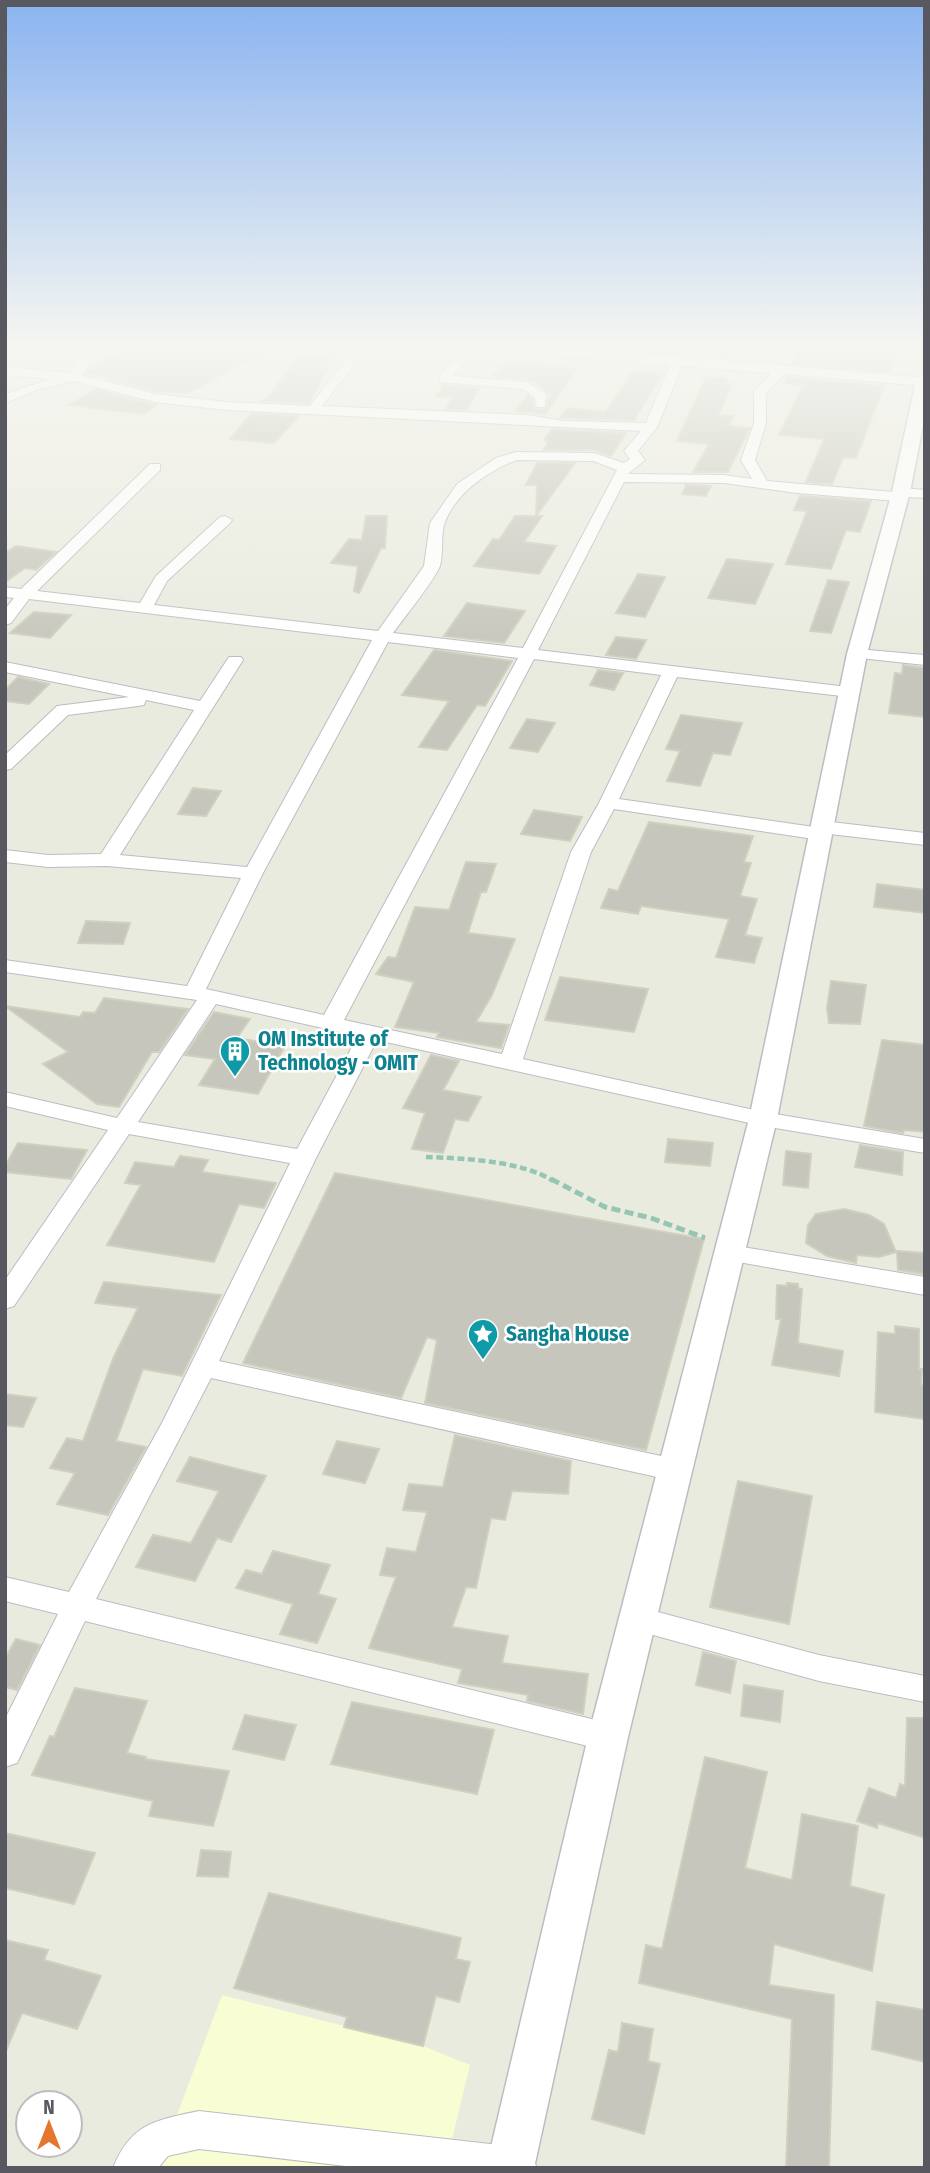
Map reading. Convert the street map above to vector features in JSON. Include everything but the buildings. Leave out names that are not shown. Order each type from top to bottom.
[{"type":"street","points":[[331,1023],[529,653],[594,523],[622,473],[638,460],[632,449]]},
{"type":"street","points":[[751,449],[748,460],[763,485]]},
{"type":"street","points":[[132,2168],[157,2139],[199,2130],[515,2167],[608,1737],[763,1119],[857,654],[908,494],[914,449]]},
{"type":"street","points":[[5,1300],[122,1126],[202,995],[253,873],[383,636],[432,566],[437,523],[462,487],[501,461],[516,456],[594,457],[622,473],[908,494]]},
{"type":"street","points":[[5,620],[25,594],[155,467]]},
{"type":"street","points":[[145,608],[161,579],[225,520]]},
{"type":"street","points":[[5,592],[850,692]]},
{"type":"street","points":[[857,654],[925,660]]},
{"type":"street","points":[[107,860],[235,660]]},
{"type":"street","points":[[5,667],[205,706]]},
{"type":"street","points":[[510,1065],[581,852],[608,803],[672,670]]},
{"type":"street","points":[[5,765],[64,710],[162,698]]},
{"type":"street","points":[[608,803],[822,830],[925,839]]},
{"type":"street","points":[[5,856],[48,861],[107,860],[253,873]]},
{"type":"street","points":[[5,966],[202,995],[763,1119],[925,1146]]},
{"type":"street","points":[[5,1753],[77,1606],[177,1421],[304,1158],[370,1033]]},
{"type":"street","points":[[5,1099],[122,1126],[304,1158]]},
{"type":"street","points":[[730,1253],[925,1286]]},
{"type":"street","points":[[203,1367],[675,1470]]},
{"type":"street","points":[[5,1589],[608,1737]]},
{"type":"street","points":[[639,1619],[819,1668],[925,1689]]},
{"type":"path","points":[[426,1157],[467,1158],[542,1173],[605,1207],[651,1218],[685,1233],[703,1237],[730,1253]]},
{"type":"shaded area","points":[[222,1995],[423,2046],[470,2065],[445,2168],[157,2168]]},
{"type":"place","name":"OM Institute of Technology - OMIT","points":[[235,1078]]},
{"type":"place","name":"Sangha House","points":[[483,1361]]}]
